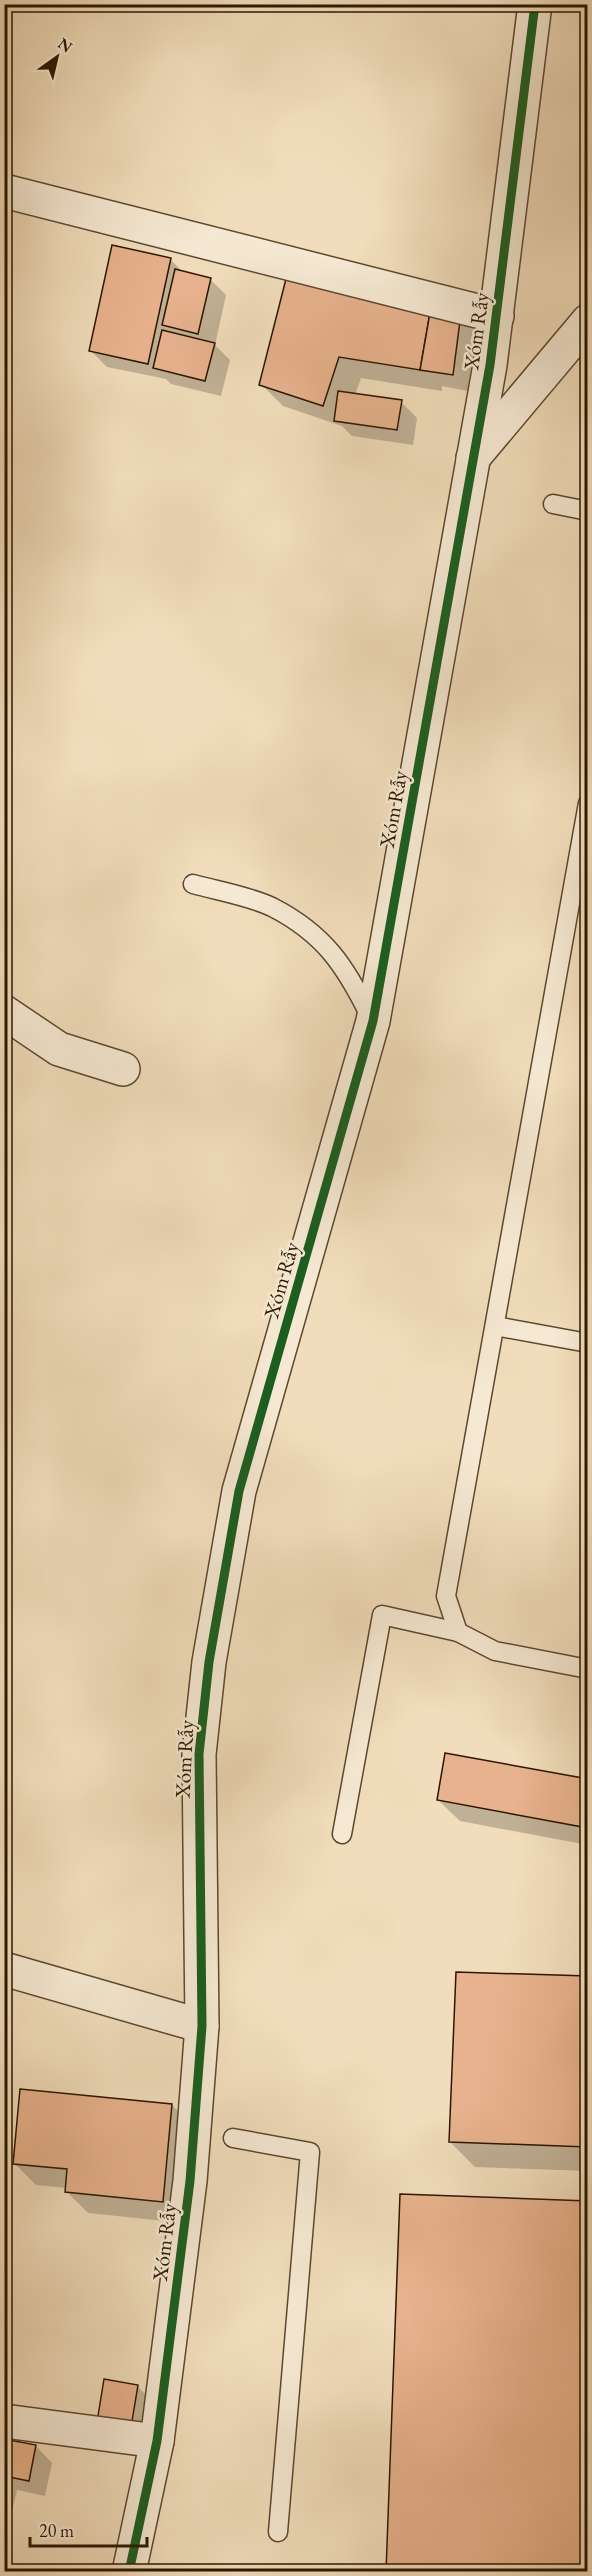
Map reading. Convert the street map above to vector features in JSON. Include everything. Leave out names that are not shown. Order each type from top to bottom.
[{"type":"street","name":"Xóm Rẫy","points":[[129,2571],[157,2441],[190,2181],[202,2026],[199,1754],[209,1662],[239,1491],[373,1022],[497,316],[535,4]]},
{"type":"street","points":[[4,191],[497,316]]},
{"type":"street","points":[[472,459],[588,321]]},
{"type":"street","points":[[4,1012],[59,1049],[123,1070]]},
{"type":"street","points":[[4,1969],[202,2026]]},
{"type":"street","points":[[4,2421],[157,2441]]},
{"type":"lane","points":[[553,504],[588,511]]},
{"type":"lane","points":[[458,1632],[446,1596],[588,803]]},
{"type":"lane","points":[[193,884],[271,907],[317,935],[351,976],[373,1022]]},
{"type":"lane","points":[[495,1326],[588,1343]]},
{"type":"lane","points":[[342,1834],[382,1616],[458,1632],[495,1651],[588,1669]]},
{"type":"lane","points":[[233,2138],[310,2152],[278,2532]]},
{"type":"building","points":[[112,245],[171,258],[148,364],[89,351]]},
{"type":"building","points":[[175,269],[211,278],[198,334],[162,325]]},
{"type":"building","points":[[288,271],[431,307],[420,370],[339,357],[323,406],[259,385]]},
{"type":"building","points":[[431,307],[461,313],[453,375],[420,370]]},
{"type":"building","points":[[162,330],[215,343],[205,381],[153,368]]},
{"type":"building","points":[[338,391],[402,400],[397,430],[334,421]]},
{"type":"building","points":[[445,1753],[588,1779],[588,1828],[437,1800]]},
{"type":"building","points":[[456,1972],[588,1976],[588,2147],[449,2142]]},
{"type":"building","points":[[20,2089],[172,2104],[163,2202],[65,2192],[67,2169],[13,2164]]},
{"type":"building","points":[[400,2194],[588,2201],[588,2572],[386,2572]]},
{"type":"building","points":[[104,2379],[138,2385],[131,2427],[97,2422]]},
{"type":"building","points":[[4,2439],[36,2445],[29,2481],[4,2476]]},
{"type":"cycle path","points":[[129,2572],[157,2441],[190,2181],[202,2026],[199,1754],[209,1662],[239,1491],[373,1021],[490,365],[535,4]]}]
